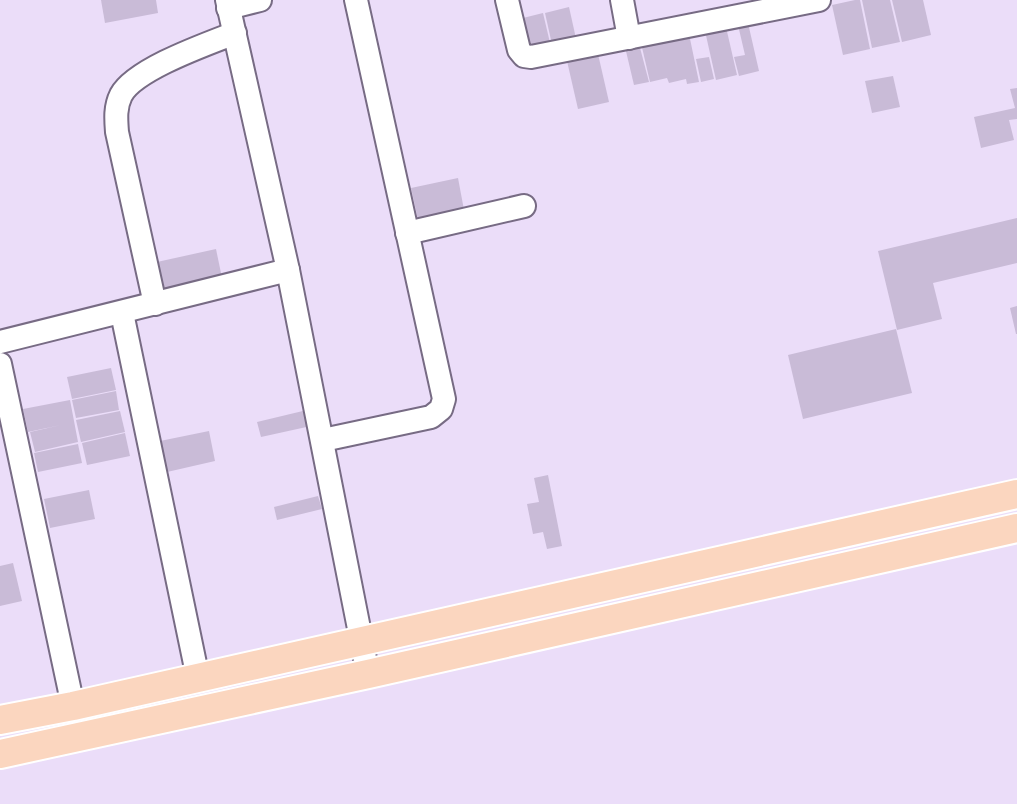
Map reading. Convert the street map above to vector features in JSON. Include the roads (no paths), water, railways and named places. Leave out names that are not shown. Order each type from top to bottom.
[{"type":"main road","points":[[0,720],[73,706],[1017,494]]},
{"type":"main road","points":[[0,754],[1017,528]]},
{"type":"street","points":[[260,0],[228,4],[288,270],[368,674]]},
{"type":"street","points":[[323,440],[431,417],[441,409],[444,399],[356,0]]},
{"type":"street","points":[[507,0],[515,38],[524,57],[819,0]]},
{"type":"street","points":[[622,0],[629,38]]},
{"type":"street","points":[[155,304],[117,132],[116,111],[122,93],[140,77],[165,61],[235,33]]},
{"type":"street","points":[[407,233],[524,206]]},
{"type":"street","points":[[0,342],[288,270]]},
{"type":"street","points":[[122,312],[198,678]]},
{"type":"street","points":[[0,364],[73,706]]}]
